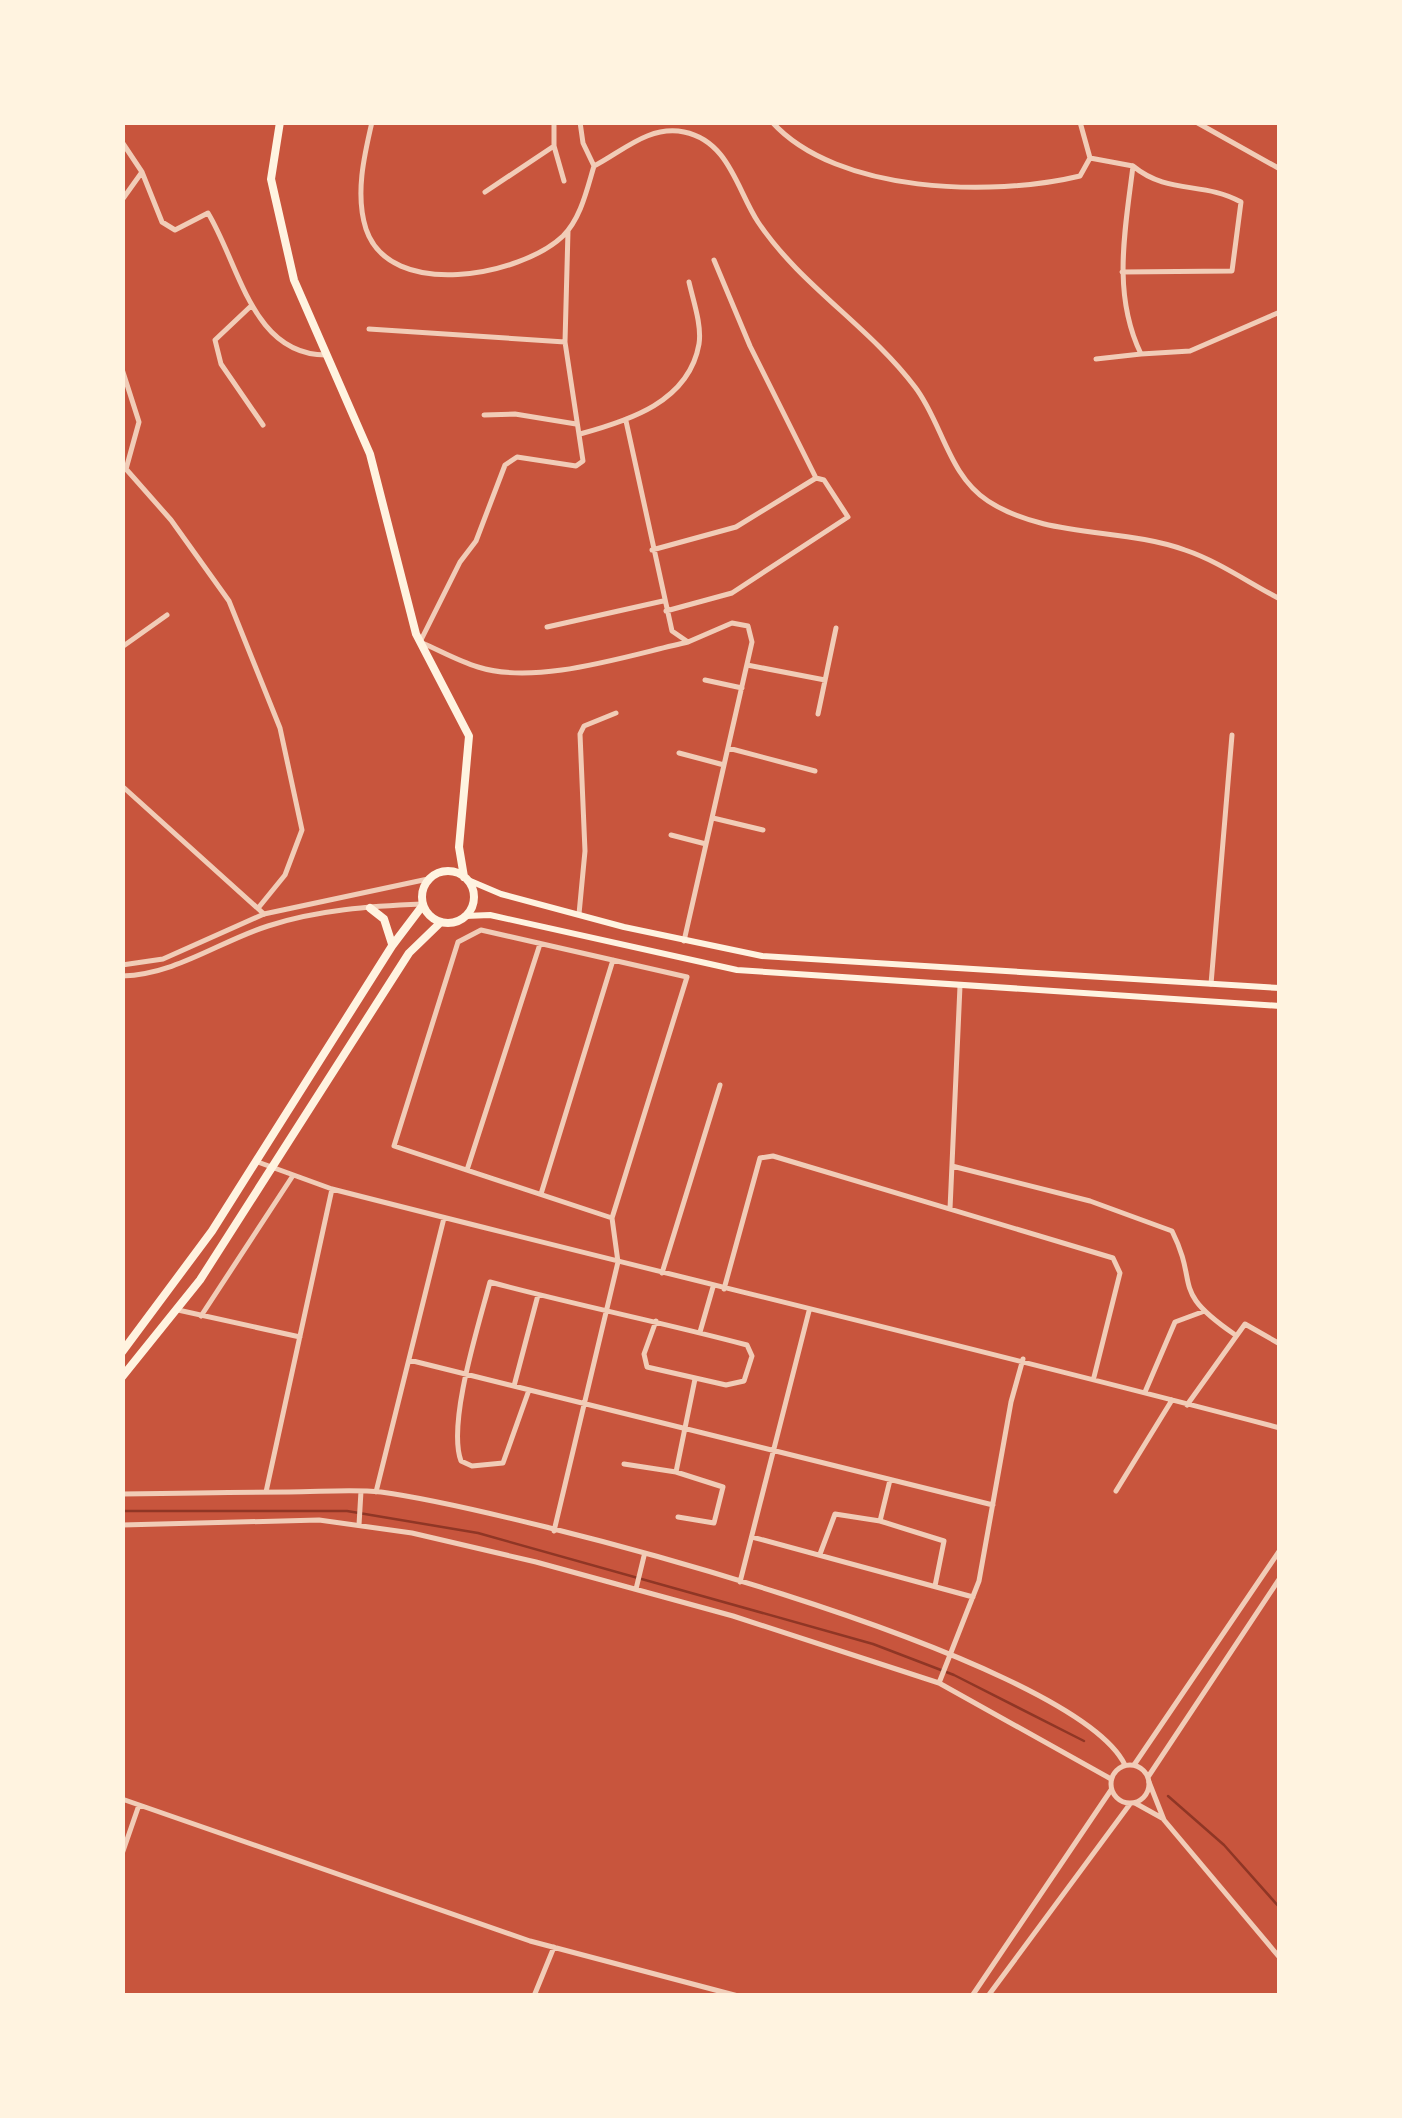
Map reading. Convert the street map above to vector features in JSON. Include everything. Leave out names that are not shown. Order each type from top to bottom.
[{"type":"main road","points":[[280,122],[271,180],[294,280],[370,454],[420,642],[469,736],[459,848],[474,898],[465,916]]},
{"type":"main road","points":[[122,1352],[169,1294],[392,946],[423,905],[428,879],[443,871],[459,848]]},
{"type":"main road","points":[[443,871],[500,894],[762,956],[1280,988]]},
{"type":"main road","points":[[423,905],[440,922]]},
{"type":"main road","points":[[370,908],[384,919],[392,946]]},
{"type":"main road","points":[[122,1377],[178,1310],[408,953],[440,922],[490,915],[737,970],[1280,1006]]},
{"type":"street","points":[[372,122],[361,181],[367,233],[394,262],[416,272],[453,275],[494,270],[533,256],[568,228],[578,214],[594,166],[580,122]]},
{"type":"street","points":[[554,122],[554,146],[564,182]]},
{"type":"street","points":[[772,122],[798,144],[850,169],[923,186],[1056,182],[1080,176],[1090,158],[1080,122]]},
{"type":"street","points":[[1196,122],[1280,170]]},
{"type":"street","points":[[594,166],[656,132],[684,132],[710,144],[734,171],[756,219],[781,252],[890,355],[909,380],[961,474],[984,498],[1013,516],[1056,528],[1122,535],[1186,550],[1280,599]]},
{"type":"street","points":[[122,142],[142,172],[162,222],[174,230],[208,214],[224,240],[251,306],[275,337],[301,355],[326,355]]},
{"type":"street","points":[[485,192],[554,146]]},
{"type":"street","points":[[1090,158],[1133,166],[1160,185],[1220,192],[1241,202],[1239,244],[1232,271],[1122,272]]},
{"type":"street","points":[[1133,166],[1122,272],[1127,324],[1141,354]]},
{"type":"street","points":[[122,200],[128,186],[142,172]]},
{"type":"street","points":[[568,228],[565,342],[583,461],[576,466],[518,457],[505,465],[476,542],[460,562],[420,642],[480,668],[505,671],[571,667],[688,642],[732,623],[748,626],[752,642],[684,940]]},
{"type":"street","points":[[714,260],[750,346],[816,478]]},
{"type":"street","points":[[579,434],[626,421],[666,399],[683,380],[699,344],[688,282]]},
{"type":"street","points":[[251,306],[215,340],[221,364],[263,426]]},
{"type":"street","points":[[1096,359],[1190,350],[1280,312]]},
{"type":"street","points":[[369,329],[565,342]]},
{"type":"street","points":[[122,369],[139,422],[126,469],[171,520],[229,601],[280,728],[302,830],[285,876],[259,907]]},
{"type":"street","points":[[484,416],[515,414],[576,424]]},
{"type":"street","points":[[626,421],[663,602],[672,630],[688,642]]},
{"type":"street","points":[[652,550],[736,526],[816,478],[824,480],[848,517],[732,593],[666,611]]},
{"type":"street","points":[[546,627],[663,602]]},
{"type":"street","points":[[122,648],[166,615]]},
{"type":"street","points":[[818,714],[836,628]]},
{"type":"street","points":[[747,665],[825,680]]},
{"type":"street","points":[[705,680],[742,688]]},
{"type":"street","points":[[579,914],[584,851],[580,734],[584,726],[616,713]]},
{"type":"street","points":[[1211,984],[1232,736]]},
{"type":"street","points":[[728,748],[815,771]]},
{"type":"street","points":[[679,753],[724,765]]},
{"type":"street","points":[[122,786],[264,914]]},
{"type":"street","points":[[712,818],[764,830]]},
{"type":"street","points":[[671,835],[706,844]]},
{"type":"street","points":[[122,965],[164,959],[264,914],[428,879]]},
{"type":"street","points":[[122,976],[174,967],[274,924],[370,908],[423,905]]},
{"type":"street","points":[[612,1218],[394,1146],[458,942],[481,930],[686,977]]},
{"type":"street","points":[[466,1170],[540,944]]},
{"type":"street","points":[[542,1194],[613,960]]},
{"type":"street","points":[[554,1532],[618,1262],[612,1218],[692,960]]},
{"type":"street","points":[[950,1209],[960,986]]},
{"type":"street","points":[[662,1274],[720,1085]]},
{"type":"street","points":[[724,1289],[760,1158],[773,1156],[1114,1258],[1120,1274],[1094,1376]]},
{"type":"street","points":[[255,1161],[332,1189],[809,1311],[1094,1376],[1280,1428]]},
{"type":"street","points":[[952,1166],[1090,1200],[1172,1232],[1188,1293],[1202,1312],[1234,1334]]},
{"type":"street","points":[[201,1316],[292,1177]]},
{"type":"street","points":[[266,1492],[332,1189]]},
{"type":"street","points":[[376,1492],[444,1218]]},
{"type":"street","points":[[530,1390],[503,1463],[472,1466],[461,1461],[457,1449],[466,1374],[490,1282],[607,1308],[747,1345],[752,1356],[744,1381],[736,1386],[695,1379],[644,1363],[656,1321]]},
{"type":"street","points":[[700,1332],[713,1286]]},
{"type":"street","points":[[514,1386],[538,1295]]},
{"type":"street","points":[[178,1310],[300,1336]]},
{"type":"street","points":[[740,1582],[809,1311]]},
{"type":"street","points":[[1145,1392],[1175,1322],[1202,1312]]},
{"type":"street","points":[[1187,1405],[1234,1334],[1245,1324],[1280,1344]]},
{"type":"street","points":[[409,1360],[994,1505]]},
{"type":"street","points":[[939,1683],[974,1597],[1010,1402],[1023,1360]]},
{"type":"street","points":[[676,1472],[695,1379]]},
{"type":"street","points":[[1116,1491],[1172,1400]]},
{"type":"street","points":[[624,1464],[676,1472],[723,1486],[714,1523],[678,1517]]},
{"type":"street","points":[[880,1520],[890,1480]]},
{"type":"street","points":[[359,1523],[361,1491]]},
{"type":"street","points":[[122,1494],[376,1492],[450,1504],[643,1559],[826,1605],[951,1654],[1116,1746],[1125,1766]]},
{"type":"street","points":[[820,1554],[835,1514],[880,1520],[944,1542],[934,1586]]},
{"type":"street","points":[[122,1526],[256,1520],[359,1523],[637,1586],[939,1683],[1111,1779]]},
{"type":"street","points":[[752,1537],[974,1597]]},
{"type":"street","points":[[972,1996],[1111,1790],[1111,1779],[1125,1766],[1134,1765],[1280,1550]]},
{"type":"street","points":[[637,1586],[643,1559]]},
{"type":"street","points":[[988,1996],[1132,1803],[1144,1798],[1149,1780],[1280,1578]]},
{"type":"street","points":[[1134,1765],[1149,1780],[1164,1820],[1280,1958]]},
{"type":"street","points":[[1111,1790],[1118,1800],[1164,1820]]},
{"type":"street","points":[[122,1799],[554,1946],[738,1996]]},
{"type":"street","points":[[122,1854],[138,1805]]},
{"type":"street","points":[[534,1996],[554,1946]]},
{"type":"waterway","points":[[122,1511],[347,1511],[478,1533],[873,1644],[954,1675],[1084,1741]]},
{"type":"waterway","points":[[1168,1796],[1224,1845],[1280,1908]]}]
